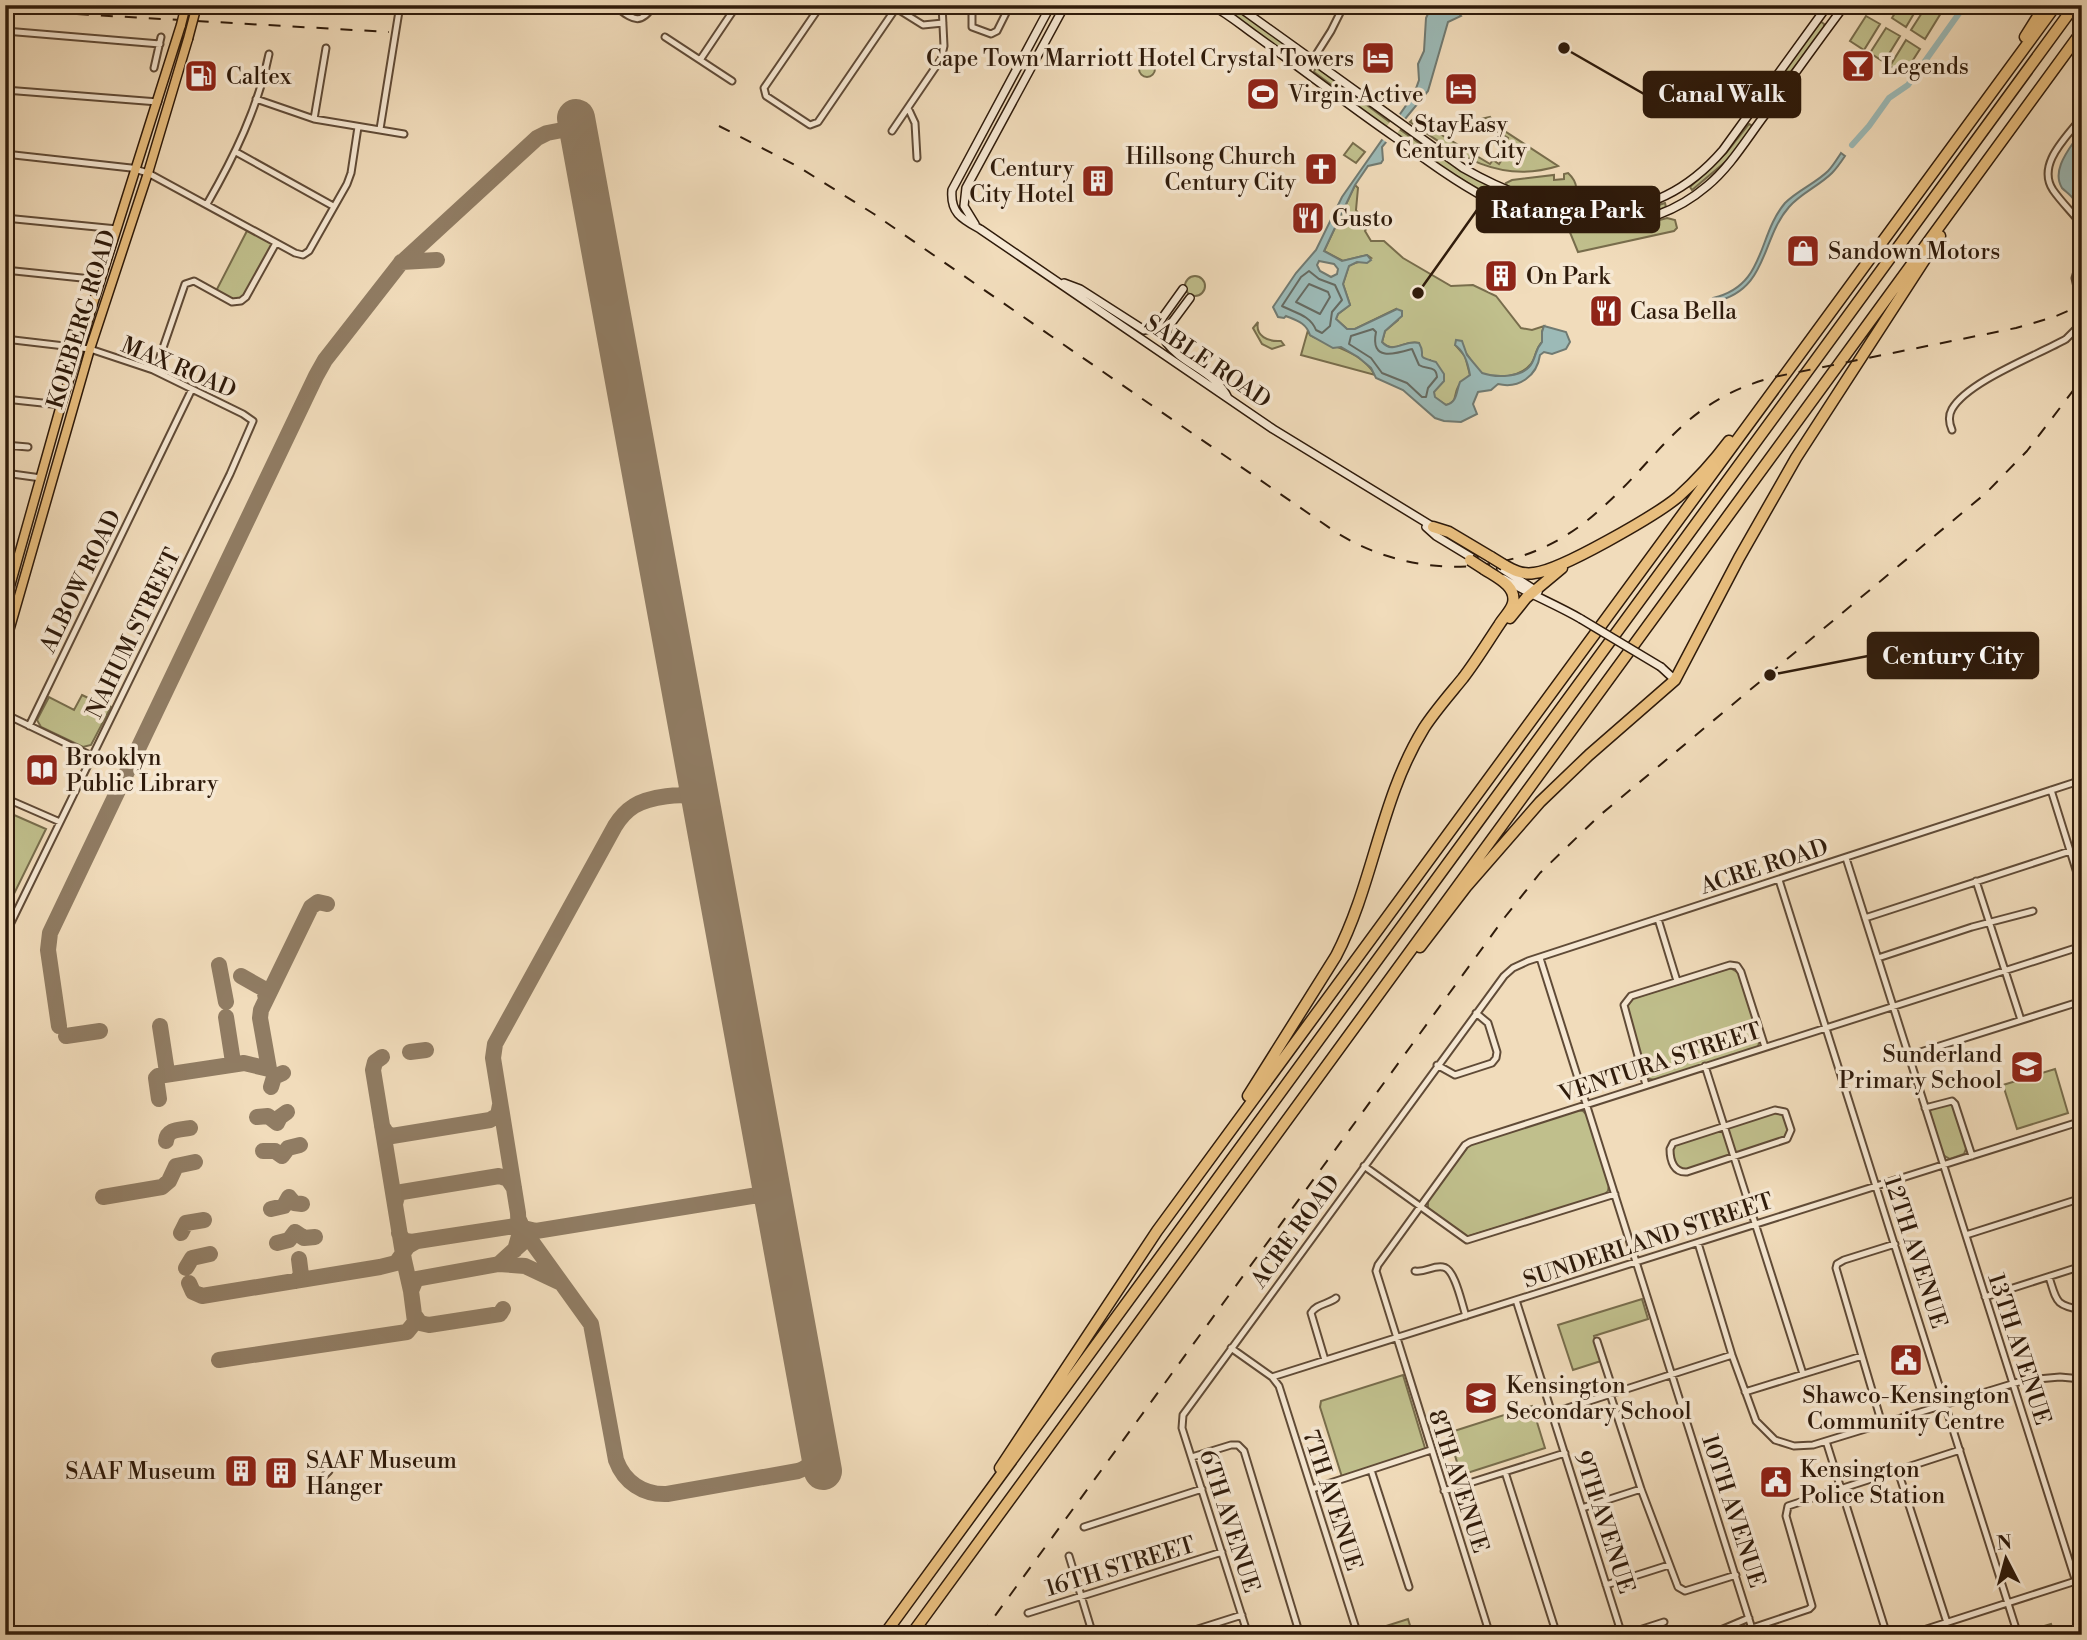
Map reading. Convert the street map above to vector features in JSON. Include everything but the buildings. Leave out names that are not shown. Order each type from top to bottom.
[{"type":"highway","points":[[1970,123],[2045,5]]},
{"type":"highway","points":[[951,1546],[1107,1304],[1212,1156],[2056,5]]},
{"type":"highway","points":[[884,1635],[2075,5]]},
{"type":"highway","points":[[911,1635],[2082,31]]},
{"type":"highway","points":[[1317,1078],[1466,887],[1540,802],[1676,676],[1796,458],[1978,172]]},
{"type":"highway","points":[[1433,527],[1449,532],[1494,561],[1519,572],[1538,573],[1586,552],[1678,497],[1698,478],[1751,413],[1765,402]]},
{"type":"highway","points":[[1493,636],[1586,552]]},
{"type":"highway","points":[[1212,1156],[1347,935],[1357,912],[1390,798],[1406,761],[1424,728],[1493,636],[1514,600],[1508,586],[1471,559]]},
{"type":"main road","name":"KOEBERG ROAD","points":[[5,605],[61,405],[158,102],[186,5]]},
{"type":"main road","name":"KOEBERG ROAD","points":[[5,645],[90,349],[148,173],[197,5]]},
{"type":"main road","name":"SABLE ROAD","points":[[1051,5],[956,182],[951,199],[955,212],[961,219],[980,229],[1228,399],[1321,460],[1433,527]]},
{"type":"main road","name":"SABLE ROAD","points":[[980,229],[966,211],[963,199],[969,180],[1065,5]]},
{"type":"main road","points":[[1211,5],[1449,176],[1491,200],[1542,219],[1595,227],[1638,221],[1682,203],[1706,187],[1726,167],[1845,5]]},
{"type":"main road","points":[[1236,5],[1463,168],[1491,190],[1491,200]]},
{"type":"main road","points":[[1463,168],[1516,194],[1580,210],[1621,210],[1665,197],[1681,189],[1716,158],[1828,5]]},
{"type":"main road","points":[[1053,279],[1080,289],[1143,330],[1155,328],[1183,289]]},
{"type":"main road","points":[[1191,298],[1167,329],[1166,342],[1178,355],[1219,384],[1228,399]]},
{"type":"main road","name":"SABLE ROAD","points":[[1418,519],[1436,536],[1471,559]]},
{"type":"main road","points":[[1494,561],[1537,594]]},
{"type":"main road","points":[[1486,569],[1537,594],[1676,676]]},
{"type":"street","points":[[380,130],[400,5]]},
{"type":"street","points":[[613,5],[631,18],[641,19],[654,5]]},
{"type":"street","points":[[700,60],[737,5]]},
{"type":"street","points":[[821,5],[765,86],[764,92],[806,125],[816,124],[894,7],[923,25],[943,23]]},
{"type":"street","points":[[892,131],[941,59],[944,46],[942,5]]},
{"type":"street","points":[[972,5],[972,27],[976,31],[991,34],[997,31],[1010,5]]},
{"type":"street","points":[[1305,72],[1344,5]]},
{"type":"street","points":[[5,31],[160,40],[154,68]]},
{"type":"street","points":[[665,37],[732,81]]},
{"type":"street","points":[[314,119],[326,48]]},
{"type":"street","points":[[207,204],[236,152],[269,54]]},
{"type":"street","points":[[5,90],[158,102]]},
{"type":"street","points":[[256,99],[314,119],[404,134]]},
{"type":"street","points":[[908,108],[915,123],[917,158]]},
{"type":"street","points":[[2082,117],[2052,158],[2048,172],[2053,190],[2082,225]]},
{"type":"street","points":[[5,154],[137,169],[303,255],[309,251],[351,173],[358,127]]},
{"type":"street","points":[[236,152],[334,206]]},
{"type":"street","points":[[5,218],[117,229]]},
{"type":"street","points":[[155,371],[184,285],[190,281],[196,282],[232,302],[239,302],[246,297],[276,243]]},
{"type":"street","points":[[2082,255],[2075,278],[2082,310]]},
{"type":"street","points":[[5,270],[101,280]]},
{"type":"street","points":[[187,274],[190,281]]},
{"type":"street","points":[[1952,430],[1949,418],[1952,410],[1970,391],[2066,338],[2078,327],[2082,318]]},
{"type":"street","name":"MAX ROAD","points":[[5,339],[90,349],[155,371],[253,421]]},
{"type":"street","name":"ALBOW ROAD","points":[[29,726],[192,389]]},
{"type":"street","points":[[5,399],[61,405]]},
{"type":"street","name":"NAHUM STREET","points":[[5,934],[230,474],[253,421]]},
{"type":"street","points":[[28,447],[8,445],[6,473],[41,478]]},
{"type":"street","points":[[5,605],[15,609]]},
{"type":"street","points":[[5,714],[92,756]]},
{"type":"street","name":"ACRE ROAD","points":[[1182,1417],[1437,1065],[1509,971],[1540,958],[2082,780]]},
{"type":"street","points":[[2051,790],[2082,889]]},
{"type":"street","points":[[5,798],[60,822]]},
{"type":"street","points":[[1865,918],[2070,851]]},
{"type":"street","name":"13TH AVENUE","points":[[1846,858],[2012,1383],[2079,1580],[2082,1601]]},
{"type":"street","name":"12TH AVENUE","points":[[1779,880],[2018,1635]]},
{"type":"street","points":[[1976,881],[2021,1020]]},
{"type":"street","points":[[1878,958],[2033,911]]},
{"type":"street","points":[[1658,919],[1677,981]]},
{"type":"street","name":"VENTURA STREET","points":[[1395,1338],[1376,1268],[1467,1143],[2082,946]]},
{"type":"street","name":"10TH AVENUE","points":[[1540,958],[1753,1631]]},
{"type":"street","points":[[1646,1085],[1623,1005],[1631,996],[1677,981],[1730,965],[1737,966],[1765,1047]]},
{"type":"street","points":[[1909,1056],[2082,1001]]},
{"type":"street","points":[[1437,1065],[1455,1075],[1492,1063],[1496,1058],[1488,1023],[1476,1013]]},
{"type":"street","points":[[1704,1066],[1803,1374]]},
{"type":"street","points":[[1925,1108],[1946,1101],[1955,1104],[1972,1156]]},
{"type":"street","points":[[1780,1110],[1784,1112],[1790,1124],[1791,1133],[1787,1139],[1733,1156],[1684,1172],[1677,1170],[1671,1160],[1670,1149],[1674,1143],[1724,1126],[1780,1110]]},
{"type":"street","name":"SUNDERLAND STREET","points":[[1272,1377],[2082,1121]]},
{"type":"street","points":[[1364,1166],[1463,1238],[1470,1240],[1615,1194]]},
{"type":"street","points":[[1966,1235],[2082,1198]]},
{"type":"street","points":[[1698,1242],[1732,1355],[1756,1421],[1776,1440],[1785,1444],[1804,1446],[1826,1441],[2012,1383],[2049,1377],[2082,1379]]},
{"type":"street","points":[[1882,1424],[1836,1268],[1844,1260],[1895,1244]]},
{"type":"street","points":[[1985,1297],[2082,1266]]},
{"type":"street","points":[[1415,1271],[1441,1267],[1449,1270],[1466,1316]]},
{"type":"street","points":[[2049,1277],[2057,1302],[2082,1310]]},
{"type":"street","points":[[1325,1360],[1311,1312],[1336,1298]]},
{"type":"street","name":"9TH AVENUE","points":[[1516,1300],[1623,1635]]},
{"type":"street","name":"8TH AVENUE","points":[[1395,1338],[1490,1635]]},
{"type":"street","points":[[1597,1341],[1641,1489],[1678,1587],[1685,1591],[1736,1575]]},
{"type":"street","points":[[1231,1348],[1272,1377]]},
{"type":"street","points":[[1552,1413],[1732,1355]]},
{"type":"street","points":[[1745,1392],[1861,1356]]},
{"type":"street","name":"7TH AVENUE","points":[[1272,1377],[1279,1386],[1358,1635]]},
{"type":"street","name":"6TH AVENUE","points":[[1182,1417],[1181,1424],[1248,1635]]},
{"type":"street","points":[[1826,1441],[1887,1635]]},
{"type":"street","points":[[1192,1457],[1231,1445],[1244,1451],[1300,1635]]},
{"type":"street","points":[[1312,1489],[1431,1450]]},
{"type":"street","points":[[1753,1631],[1811,1609],[1811,1600],[1785,1509],[1793,1504],[1960,1450]]},
{"type":"street","points":[[1444,1491],[1564,1453]]},
{"type":"street","points":[[1371,1470],[1409,1587]]},
{"type":"street","points":[[1898,1471],[1951,1635]]},
{"type":"street","points":[[1505,1472],[1557,1635]]},
{"type":"street","points":[[1084,1527],[1202,1489]]},
{"type":"street","points":[[1582,1508],[1641,1489]]},
{"type":"street","name":"16TH STREET","points":[[1028,1613],[1222,1552]]},
{"type":"street","points":[[1069,1556],[1093,1635]]},
{"type":"street","points":[[1606,1585],[1669,1565]]},
{"type":"street","points":[[1908,1635],[2079,1580]]},
{"type":"street","points":[[1178,1635],[1242,1615]]},
{"type":"street","points":[[1709,1635],[1749,1618]]},
{"type":"street","points":[[1623,1635],[1664,1622]]},
{"type":"shaded area","points":[[1217,5],[1233,5],[1306,58],[1296,61]]},
{"type":"shaded area","points":[[1900,5],[1919,5],[1906,27],[1892,18]]},
{"type":"shaded area","points":[[1927,5],[1941,13],[1925,39],[1911,30]]},
{"type":"shaded area","points":[[1866,16],[1880,24],[1864,50],[1850,41]]},
{"type":"shaded area","points":[[1820,21],[1824,28],[1770,99],[1766,96]]},
{"type":"shaded area","points":[[1886,28],[1900,36],[1884,62],[1870,53]]},
{"type":"shaded area","points":[[1906,40],[1920,49],[1904,74],[1890,66]]},
{"type":"shaded area","points":[[1147,61],[1153,63],[1153,75],[1147,77],[1141,75],[1139,69],[1141,63]]},
{"type":"shaded area","points":[[1316,67],[1435,154],[1478,179],[1523,199],[1569,212],[1616,214],[1665,203],[1666,207],[1623,220],[1580,222],[1539,215],[1499,199],[1460,179],[1423,155],[1314,72]]},
{"type":"shaded area","points":[[1419,114],[1439,128],[1437,132],[1490,164],[1493,160],[1499,164],[1511,145],[1506,142],[1508,138],[1477,120],[1490,117],[1494,124],[1558,166],[1516,172],[1479,163],[1444,145],[1410,122]]},
{"type":"shaded area","points":[[1749,124],[1753,126],[1730,158],[1692,190],[1690,187],[1726,153]]},
{"type":"shaded area","points":[[1353,143],[1365,152],[1356,163],[1344,155]]},
{"type":"shaded area","points":[[1568,173],[1574,180],[1576,192],[1568,203],[1517,192],[1506,183],[1554,175],[1554,180],[1564,179],[1564,174]]},
{"type":"shaded area","points":[[1355,185],[1358,188],[1356,210],[1368,226],[1365,231],[1371,241],[1384,241],[1403,258],[1451,286],[1473,285],[1496,296],[1521,328],[1532,330],[1544,326],[1542,342],[1530,365],[1519,373],[1505,377],[1490,376],[1479,371],[1464,351],[1457,347],[1465,356],[1470,375],[1459,385],[1454,400],[1446,405],[1434,397],[1430,360],[1421,357],[1419,343],[1390,347],[1382,342],[1385,331],[1398,320],[1396,309],[1355,329],[1347,329],[1336,319],[1338,314],[1350,305],[1343,284],[1349,265],[1371,258],[1367,255],[1343,261],[1324,251]]},
{"type":"shaded area","points":[[1667,218],[1675,220],[1677,228],[1674,231],[1578,252],[1569,230],[1619,231]]},
{"type":"shaded area","points":[[249,227],[276,243],[246,298],[236,302],[216,291]]},
{"type":"shaded area","points":[[1195,276],[1202,279],[1205,286],[1202,293],[1195,296],[1188,293],[1185,286],[1188,279]]},
{"type":"shaded area","points":[[1258,322],[1258,331],[1264,337],[1281,341],[1284,345],[1272,349],[1262,344],[1253,328]]},
{"type":"shaded area","points":[[1308,330],[1310,335],[1355,355],[1375,375],[1301,355]]},
{"type":"shaded area","points":[[82,695],[111,707],[91,745],[83,747],[41,727],[37,720],[49,697],[74,710]]},
{"type":"shaded area","points":[[5,811],[46,829],[6,910],[5,910]]},
{"type":"shaded area","points":[[1730,968],[1739,973],[1760,1038],[1758,1047],[1655,1080],[1650,1079],[1626,1009],[1627,1003],[1631,999]]},
{"type":"shaded area","points":[[2055,1069],[2068,1113],[2017,1129],[2003,1085]]},
{"type":"shaded area","points":[[1950,1103],[1967,1146],[1964,1154],[1950,1159],[1943,1155],[1929,1112],[1930,1108]]},
{"type":"shaded area","points":[[1578,1110],[1587,1115],[1609,1185],[1604,1195],[1466,1237],[1428,1210],[1428,1200],[1469,1145]]},
{"type":"shaded area","points":[[1775,1110],[1785,1112],[1790,1135],[1687,1172],[1679,1171],[1670,1155],[1673,1143]]},
{"type":"shaded area","points":[[1642,1299],[1648,1319],[1594,1336],[1601,1361],[1573,1370],[1558,1325]]},
{"type":"shaded area","points":[[1403,1375],[1425,1448],[1423,1451],[1342,1477],[1320,1407],[1321,1401]]},
{"type":"shaded area","points":[[1532,1406],[1545,1448],[1461,1475],[1448,1433]]},
{"type":"shaded area","points":[[1408,1619],[1413,1635],[1358,1635]]},
{"type":"shaded area","points":[[2051,1624],[2055,1635],[2024,1635],[2023,1632]]},
{"type":"water","points":[[1432,5],[1451,5],[1461,16],[1448,22],[1428,91],[1382,147],[1381,163],[1368,166],[1355,185],[1324,251],[1342,261],[1367,255],[1371,260],[1349,266],[1343,284],[1350,305],[1338,314],[1336,319],[1347,329],[1355,329],[1397,309],[1402,311],[1402,316],[1385,331],[1382,342],[1390,347],[1419,343],[1422,357],[1436,362],[1444,374],[1444,381],[1434,392],[1435,397],[1446,405],[1455,399],[1460,382],[1470,375],[1465,358],[1455,345],[1456,340],[1462,341],[1467,355],[1482,373],[1509,376],[1523,372],[1532,363],[1542,342],[1544,326],[1566,332],[1570,342],[1566,349],[1552,354],[1544,352],[1531,375],[1520,383],[1498,384],[1491,390],[1478,392],[1473,404],[1477,414],[1461,422],[1435,418],[1403,390],[1376,378],[1371,368],[1358,357],[1341,347],[1333,348],[1310,335],[1298,321],[1286,316],[1278,317],[1273,307],[1296,273],[1316,250],[1342,197],[1414,94],[1419,80],[1418,64],[1424,51],[1426,18]],"holes":[[[1319,261],[1334,264],[1338,269],[1337,274],[1331,277],[1320,271],[1317,265]]]},
{"type":"water","points":[[2075,140],[2077,158],[2082,157],[2082,218],[2073,205],[2074,200],[2059,182],[2061,163]]},
{"type":"water","points":[[1841,153],[1845,156],[1832,173],[1789,207],[1754,275],[1745,287],[1732,296],[1714,302],[1713,298],[1730,292],[1743,283],[1752,271],[1769,230],[1785,203],[1832,167]]},
{"type":"pier","points":[[1397,112],[1407,120],[1389,144],[1379,137]]},
{"type":"waterway","points":[[1852,145],[1889,98],[1908,85],[1965,5]]},
{"type":"taxiway","points":[[59,1026],[48,950],[50,933],[325,360],[400,264],[537,138],[547,133],[578,127]]},
{"type":"taxiway","points":[[401,262],[437,260]]},
{"type":"taxiway","points":[[683,794],[694,786],[696,771]]},
{"type":"taxiway","points":[[515,1250],[519,1236],[518,1213],[493,1058],[495,1044],[623,815],[640,803],[676,795],[698,800],[703,814]]},
{"type":"taxiway","points":[[269,1069],[261,1010],[311,907],[318,902],[327,904]]},
{"type":"taxiway","points":[[219,965],[226,1002]]},
{"type":"taxiway","points":[[241,976],[264,989],[266,999]]},
{"type":"taxiway","points":[[226,1017],[233,1062]]},
{"type":"taxiway","points":[[160,1026],[167,1072]]},
{"type":"taxiway","points":[[66,1036],[100,1031]]},
{"type":"taxiway","points":[[410,1052],[426,1050]]},
{"type":"taxiway","points":[[382,1057],[375,1062],[373,1070],[411,1291]]},
{"type":"taxiway","points":[[159,1099],[158,1076],[244,1063],[269,1069]]},
{"type":"taxiway","points":[[271,1087],[274,1077],[283,1073]]},
{"type":"taxiway","points":[[382,1126],[387,1134],[392,1136],[490,1120],[498,1115],[500,1105]]},
{"type":"taxiway","points":[[257,1117],[268,1116],[277,1123],[287,1112]]},
{"type":"taxiway","points":[[166,1141],[171,1132],[190,1128]]},
{"type":"taxiway","points":[[263,1151],[275,1151],[282,1156],[288,1148],[300,1145]]},
{"type":"taxiway","points":[[103,1197],[162,1187],[169,1181],[176,1166],[195,1162]]},
{"type":"taxiway","points":[[755,1196],[766,1190],[769,1173]]},
{"type":"taxiway","points":[[395,1204],[397,1196],[402,1192],[499,1176],[508,1179],[514,1188]]},
{"type":"taxiway","points":[[399,1233],[403,1240],[411,1242],[515,1226],[536,1231],[758,1195],[770,1200],[777,1217]]},
{"type":"taxiway","points":[[271,1209],[284,1206],[289,1197],[294,1203],[302,1204]]},
{"type":"taxiway","points":[[181,1233],[186,1223],[204,1220]]},
{"type":"taxiway","points":[[519,1220],[524,1231],[591,1324],[616,1460],[629,1481],[650,1492],[667,1494],[798,1471],[814,1460],[818,1440]]},
{"type":"taxiway","points":[[277,1243],[289,1240],[295,1232],[304,1238],[315,1237]]},
{"type":"taxiway","points":[[189,1283],[193,1292],[202,1296],[380,1267],[396,1263],[408,1246],[415,1242]]},
{"type":"taxiway","points":[[219,1360],[407,1332],[415,1322],[411,1291],[416,1279],[499,1264],[522,1243]]},
{"type":"taxiway","points":[[186,1268],[192,1258],[210,1254]]},
{"type":"taxiway","points":[[296,1281],[301,1275],[299,1259]]},
{"type":"taxiway","points":[[499,1264],[525,1266],[559,1282]]},
{"type":"taxiway","points":[[415,1316],[420,1323],[429,1325],[500,1314],[503,1309]]},
{"type":"runway","points":[[576,118],[823,1471]]},
{"type":"railway","points":[[5,10],[389,32]]},
{"type":"railway","points":[[719,126],[797,166],[874,214],[1337,533],[1369,549],[1402,560],[1435,566],[1469,566],[1503,561],[1535,551],[1566,535],[1618,493],[1694,416],[1742,388],[1774,377],[2016,328],[2054,317],[2082,305]]},
{"type":"railway","points":[[981,1635],[1505,917],[1540,873],[1599,816],[1986,493],[2027,451],[2082,379]]},
{"type":"place","name":"Canal Walk","points":[[1564,48]]},
{"type":"place","name":"Cape Town Marriott Hotel Crystal Towers","points":[[1378,58]]},
{"type":"place","name":"Legends","points":[[1858,66]]},
{"type":"place","name":"Caltex","points":[[201,76]]},
{"type":"place","name":"StayEasy Century City","points":[[1461,89]]},
{"type":"place","name":"Virgin Active","points":[[1263,94]]},
{"type":"place","name":"Hillsong Church Century City","points":[[1321,169]]},
{"type":"place","name":"Century City Hotel","points":[[1098,181]]},
{"type":"place","name":"Gusto","points":[[1308,218]]},
{"type":"place","name":"Sandown Motors","points":[[1803,251]]},
{"type":"place","name":"On Park","points":[[1501,276]]},
{"type":"place","name":"Ratanga Park","points":[[1418,293]]},
{"type":"place","name":"Casa Bella","points":[[1606,311]]},
{"type":"place","name":"Century City","points":[[1770,675]]},
{"type":"place","name":"Brooklyn Public Library","points":[[42,770]]},
{"type":"place","name":"Sunderland Primary School","points":[[2027,1067]]},
{"type":"place","name":"Shawco-Kensington Community Centre","points":[[1906,1360]]},
{"type":"place","name":"Kensington Secondary School","points":[[1481,1398]]},
{"type":"place","name":"SAAF Museum","points":[[241,1471]]},
{"type":"place","name":"SAAF Museum Hanger","points":[[281,1473]]},
{"type":"place","name":"Kensington Police Station","points":[[1776,1482]]}]
